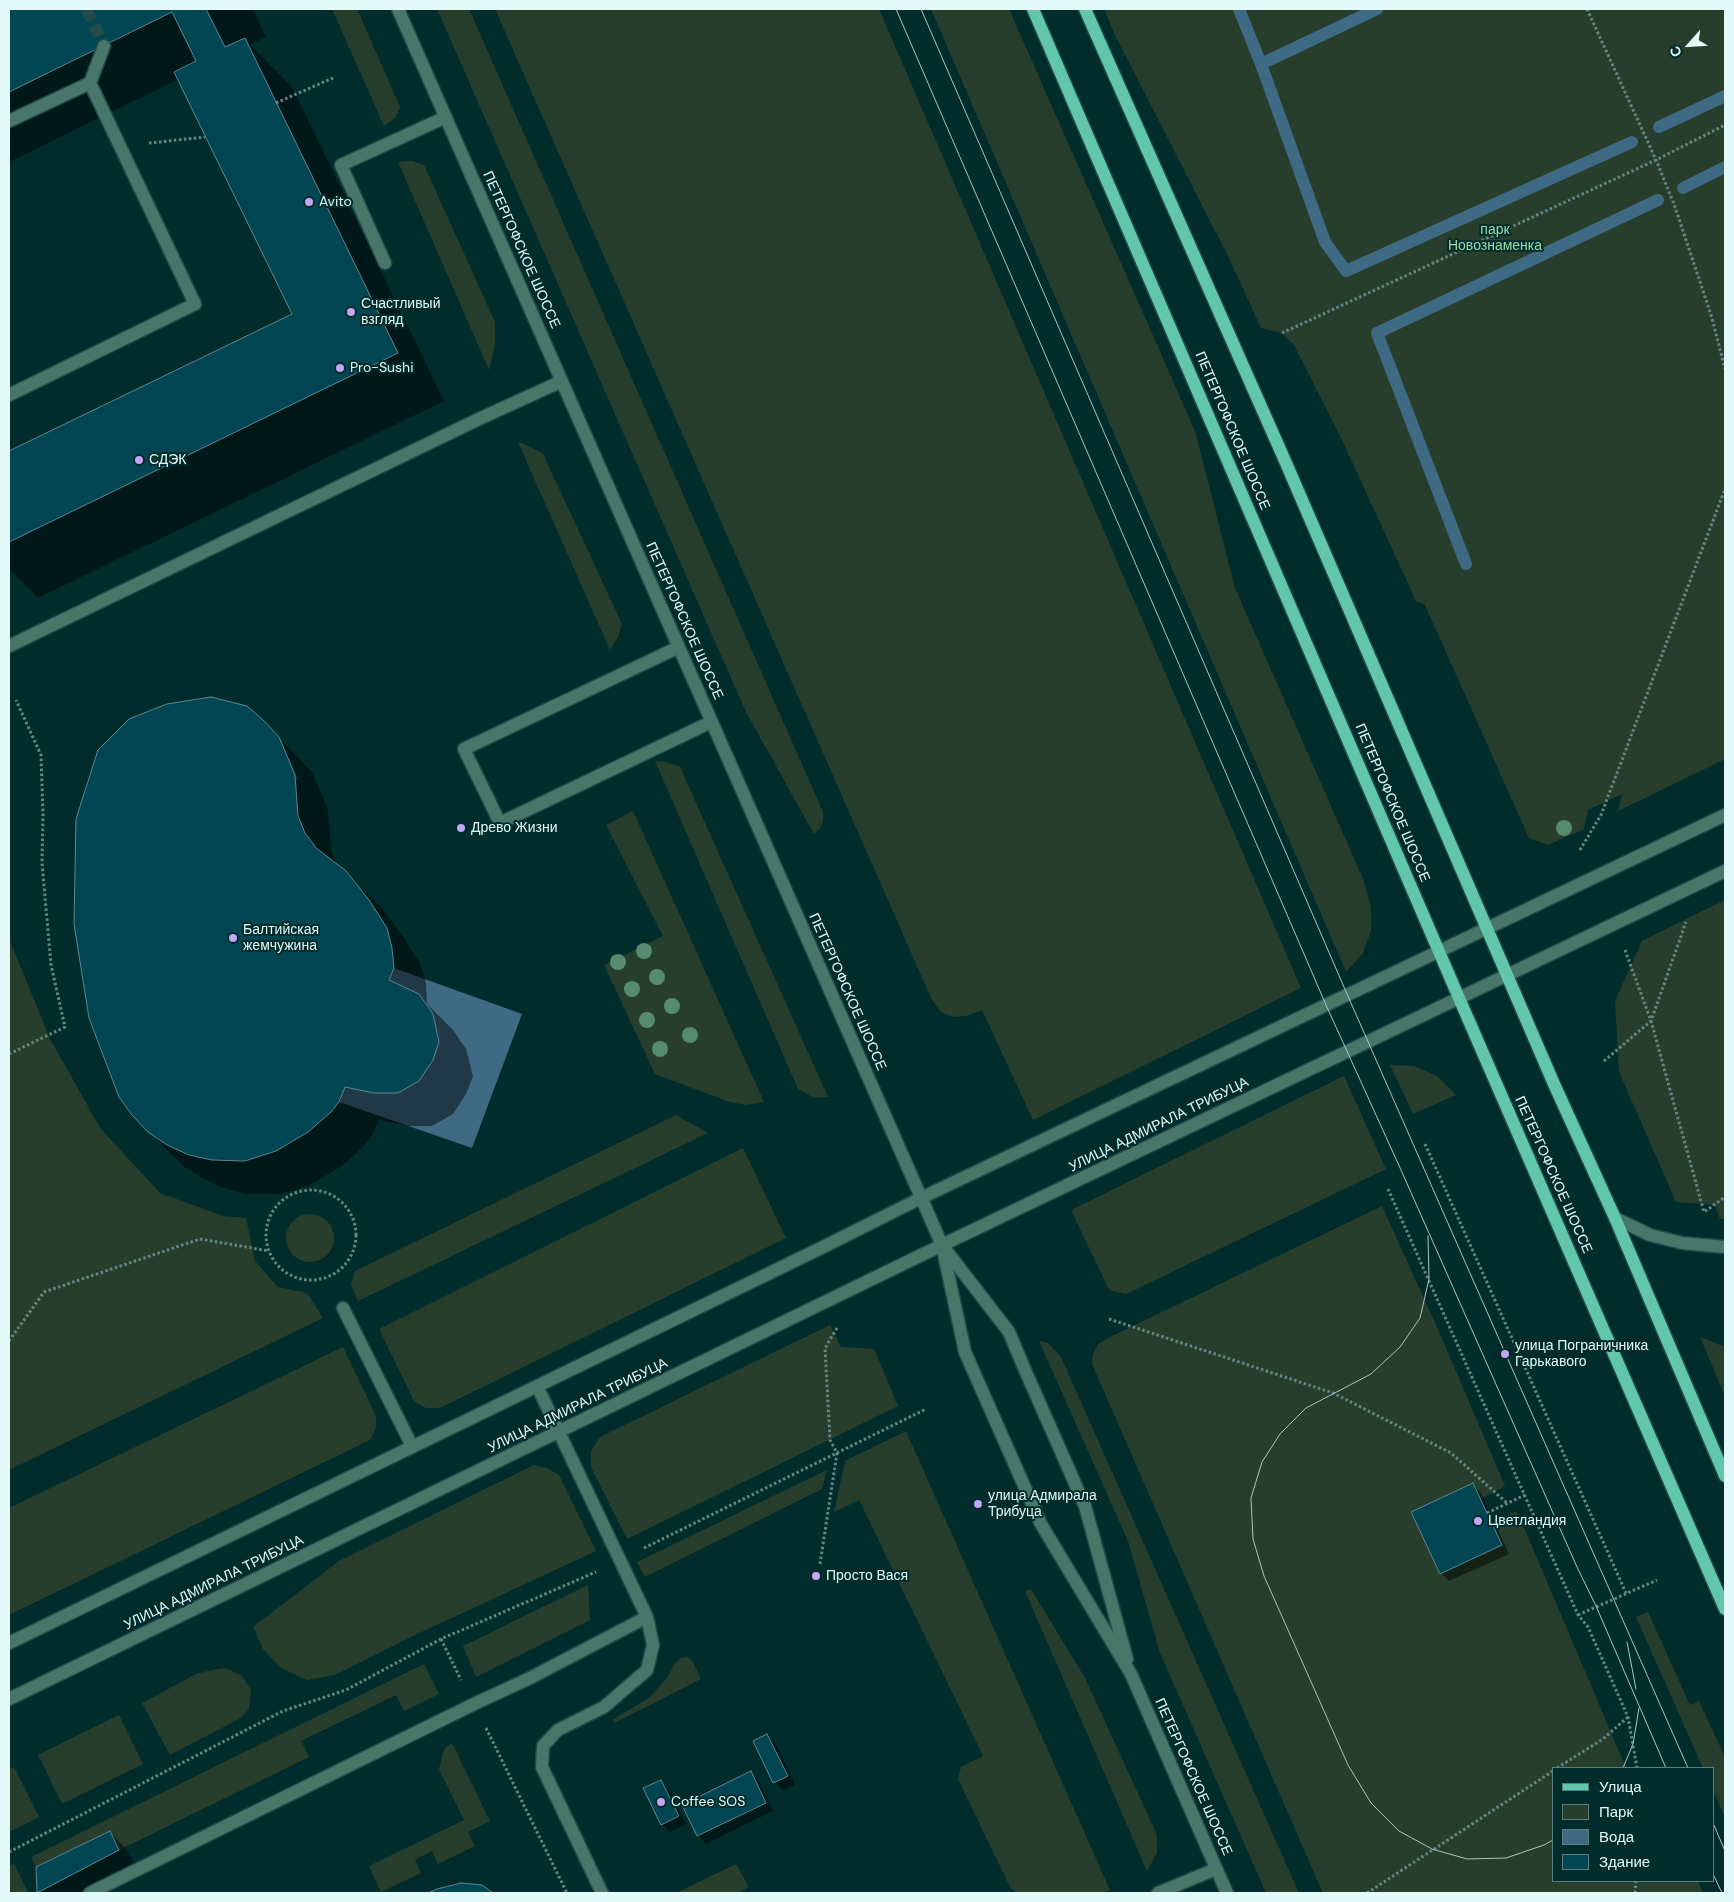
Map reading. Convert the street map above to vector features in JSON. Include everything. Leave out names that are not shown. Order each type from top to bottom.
[{"type":"main road","name":"ПЕТЕРГОФСКОЕ ШОССЕ","points":[[1033,9],[1459,998],[1725,1609]]},
{"type":"main road","points":[[1085,9],[1286,463],[1507,975],[1615,1218],[1725,1476]]},
{"type":"street","name":"ПЕТЕРГОФСКОЕ ШОССЕ","points":[[398,9],[942,1245],[966,1352],[1041,1524],[1131,1674],[1227,1893]]},
{"type":"street","points":[[9,121],[90,83],[104,46]]},
{"type":"street","points":[[9,395],[194,304],[90,83]]},
{"type":"street","points":[[385,263],[341,165],[446,117]]},
{"type":"street","points":[[9,646],[472,422],[562,381]]},
{"type":"street","points":[[679,648],[464,749],[500,823],[712,722]]},
{"type":"street","points":[[9,1643],[921,1198],[1725,815]]},
{"type":"street","points":[[1459,998],[1725,870]]},
{"type":"street","name":"УЛИЦА АДМИРАЛА ТРИБУЦА","points":[[9,1699],[942,1245],[1459,998]]},
{"type":"street","points":[[1615,1218],[1650,1235],[1682,1243],[1725,1248]]},
{"type":"street","name":"ПЕТЕРГОФСКОЕ ШОССЕ","points":[[942,1245],[1009,1332],[1026,1370],[1084,1506],[1131,1674]]},
{"type":"street","points":[[343,1308],[412,1446]]},
{"type":"street","points":[[537,1386],[648,1618],[653,1645],[647,1670],[604,1707],[558,1730],[543,1746],[542,1767],[602,1893]]},
{"type":"street","points":[[90,1893],[528,1679],[648,1618]]},
{"type":"street","points":[[1158,1893],[1216,1869]]},
{"type":"path","points":[[1587,9],[1674,204],[1709,309],[1725,369]]},
{"type":"path","points":[[276,103],[333,78]]},
{"type":"path","points":[[1282,333],[1656,160],[1725,125]]},
{"type":"path","points":[[142,144],[206,137]]},
{"type":"path","points":[[1580,850],[1602,816],[1725,488]]},
{"type":"path","points":[[9,1054],[65,1027],[50,955],[42,863],[41,754],[16,700]]},
{"type":"path","points":[[1604,1061],[1651,1021],[1688,914]]},
{"type":"path","points":[[1624,947],[1651,1021],[1704,1212],[1725,1197]]},
{"type":"path","points":[[1425,1144],[1626,1593]]},
{"type":"path","points":[[9,1341],[44,1292],[200,1240],[269,1251],[278,1266],[293,1276],[310,1280],[327,1277],[343,1268],[353,1253],[356,1236],[353,1219],[343,1204],[329,1194],[312,1189],[294,1193],[280,1202],[270,1217],[266,1234],[269,1251]]},
{"type":"path","points":[[1388,1189],[1578,1615],[1588,1627],[1628,1717],[1637,1767]]},
{"type":"path","points":[[1109,1319],[1333,1393],[1451,1454],[1507,1503]]},
{"type":"path","points":[[820,1564],[837,1453],[830,1440],[825,1348],[834,1334]]},
{"type":"path","points":[[9,1852],[284,1712],[346,1690],[441,1639],[588,1576],[926,1409]]},
{"type":"path","points":[[1487,1513],[1525,1495]]},
{"type":"path","points":[[1578,1615],[1657,1580]]},
{"type":"path","points":[[441,1639],[567,1893]]},
{"type":"path","points":[[1559,1767],[1603,1739],[1628,1717]]},
{"type":"path","points":[[1367,1893],[1552,1772]]},
{"type":"green space","points":[[332,9],[357,9],[400,107],[395,118],[384,126]]},
{"type":"green space","points":[[437,9],[469,9],[823,812],[823,821],[820,828],[814,834],[746,712]]},
{"type":"green space","points":[[495,9],[879,9],[1301,988],[1033,1120],[982,1010],[966,1016],[952,1017],[941,1012],[932,1000]]},
{"type":"green space","points":[[931,9],[1009,9],[1195,431],[1235,588],[1364,881],[1371,907],[1371,931],[1363,953],[1346,972]]},
{"type":"green space","name":"парк Новознаменка","points":[[1104,9],[1725,9],[1725,759],[1618,811],[1622,794],[1588,810],[1584,829],[1548,845],[1529,838],[1425,605],[1416,601],[1343,442],[1294,345],[1282,333],[1261,328],[1229,258],[1115,35]]},
{"type":"green space","points":[[412,161],[424,165],[495,322],[495,345],[489,370],[398,162]]},
{"type":"green space","points":[[518,442],[543,454],[622,624],[618,637],[610,650]]},
{"type":"green space","points":[[655,761],[667,762],[680,767],[828,1097],[814,1098],[798,1089]]},
{"type":"green space","points":[[633,811],[764,1102],[746,1105],[730,1102],[655,1074],[604,965],[663,936],[606,825]]},
{"type":"green space","points":[[1725,900],[1725,1219],[1720,1219],[1715,1205],[1676,1202],[1619,1072],[1615,1001],[1642,941]]},
{"type":"green space","points":[[9,939],[51,1041],[101,1129],[160,1193],[223,1216],[246,1218],[255,1261],[278,1287],[307,1293],[323,1318],[9,1470]]},
{"type":"green space","points":[[1390,1065],[1414,1066],[1437,1076],[1456,1095],[1413,1114]]},
{"type":"green space","points":[[1344,1076],[1386,1169],[1126,1294],[1109,1290],[1071,1210]]},
{"type":"green space","points":[[676,1115],[708,1133],[358,1301],[351,1285],[355,1271]]},
{"type":"green space","points":[[743,1148],[786,1238],[440,1408],[426,1408],[414,1401],[379,1329]]},
{"type":"green space","points":[[1382,1206],[1437,1327],[1505,1486],[1481,1499],[1473,1484],[1491,1522],[1517,1511],[1626,1767],[1552,1767],[1552,1882],[1698,1882],[1703,1893],[1323,1893],[1092,1364],[1093,1354],[1098,1344]]},
{"type":"green space","points":[[310,1214],[319,1216],[327,1221],[332,1229],[334,1238],[332,1247],[327,1255],[319,1260],[310,1262],[301,1260],[293,1255],[288,1247],[286,1238],[288,1229],[293,1221],[301,1216]]},
{"type":"green space","points":[[830,1325],[841,1347],[874,1349],[898,1406],[627,1539],[591,1467],[591,1451],[600,1437]]},
{"type":"green space","points":[[1700,1337],[1725,1347],[1725,1396]]},
{"type":"green space","points":[[1039,1341],[1048,1343],[1061,1357],[1299,1893],[1266,1893],[1160,1653],[1128,1541]]},
{"type":"green space","points":[[343,1347],[376,1416],[376,1428],[370,1440],[9,1615],[9,1508]]},
{"type":"green space","points":[[906,1431],[1110,1890],[1102,1893],[1016,1893],[1010,1887],[958,1779],[961,1767],[983,1756],[859,1500],[834,1512],[845,1461]]},
{"type":"green space","points":[[534,1465],[547,1468],[559,1475],[596,1551],[413,1636],[335,1675],[307,1680],[281,1668],[263,1649],[253,1627],[339,1561]]},
{"type":"green space","points":[[827,1470],[822,1489],[645,1577],[637,1562]]},
{"type":"green space","points":[[588,1585],[590,1620],[476,1677],[463,1646]]},
{"type":"green space","points":[[1031,1589],[1085,1678],[1157,1835],[1157,1853],[1147,1871],[1025,1591]]},
{"type":"green space","points":[[1648,1612],[1690,1705],[1699,1701],[1725,1757],[1725,1818],[1714,1792],[1714,1767],[1703,1767],[1636,1617]]},
{"type":"green space","points":[[688,1657],[693,1662],[701,1679],[614,1723],[612,1720],[649,1698],[666,1679],[676,1662],[681,1658]]},
{"type":"green space","points":[[424,1664],[439,1694],[404,1711],[396,1695],[301,1741],[309,1757],[119,1850],[110,1831],[36,1867],[31,1857]]},
{"type":"green space","points":[[226,1668],[242,1676],[251,1690],[249,1709],[239,1719],[170,1755],[142,1703],[196,1674]]},
{"type":"green space","points":[[119,1715],[143,1764],[62,1804],[38,1755]]},
{"type":"green space","points":[[452,1743],[490,1821],[468,1832],[475,1846],[438,1864],[432,1851],[415,1860],[421,1873],[381,1892],[369,1866],[464,1820],[439,1769],[443,1752]]},
{"type":"green space","points":[[14,1767],[39,1817],[9,1832],[9,1769]]},
{"type":"green space","points":[[14,1864],[28,1892],[26,1893],[9,1893],[9,1866]]},
{"type":"green space","points":[[736,1864],[749,1887],[737,1893],[676,1893]]},
{"type":"water","points":[[394,968],[522,1014],[472,1148],[339,1102],[345,1087],[374,1093],[433,1060],[439,1042],[433,1014],[419,994],[389,980]]},
{"type":"building","points":[[9,9],[206,9],[225,47],[245,38],[398,353],[9,542],[9,451],[292,314],[174,72],[196,61],[172,12],[9,92]]},
{"type":"building","name":"Балтийская жемчужина","points":[[211,697],[247,706],[279,737],[295,775],[298,816],[305,833],[316,848],[346,871],[369,900],[387,928],[394,968],[389,980],[419,994],[433,1014],[439,1042],[433,1060],[419,1081],[398,1093],[374,1093],[345,1087],[339,1102],[331,1112],[308,1132],[276,1151],[245,1161],[212,1160],[189,1155],[167,1145],[148,1132],[119,1097],[89,1018],[74,924],[76,819],[98,750],[129,719],[167,704]]},
{"type":"building","points":[[1473,1483],[1502,1545],[1440,1574],[1411,1512]]},
{"type":"building","points":[[767,1734],[788,1776],[773,1783],[753,1741]]},
{"type":"building","points":[[751,1771],[766,1803],[697,1836],[682,1805]]},
{"type":"building","name":"Coffee SOS","points":[[661,1780],[679,1816],[661,1825],[643,1788]]},
{"type":"building","points":[[110,1831],[119,1850],[37,1893],[36,1867]]},
{"type":"building","points":[[461,1883],[482,1885],[493,1893],[428,1893],[437,1889]]},
{"type":"waterway","points":[[1239,9],[1261,64],[1325,242],[1346,271],[1632,142]]},
{"type":"waterway","points":[[1261,64],[1377,9]]},
{"type":"waterway","points":[[1659,127],[1725,96]]},
{"type":"waterway","points":[[1683,188],[1725,167]]},
{"type":"waterway","points":[[1466,564],[1377,333],[1658,200]]},
{"type":"tunnel","points":[[86,9],[104,46]]},
{"type":"tram line","points":[[896,9],[1326,1005],[1596,1606],[1666,1767]]},
{"type":"tram line","points":[[921,9],[1347,994],[1688,1767]]},
{"type":"tram line","points":[[1428,1236],[1429,1279],[1420,1318],[1400,1347],[1371,1374],[1306,1408],[1280,1434],[1262,1462],[1251,1498],[1253,1539],[1264,1576],[1348,1765],[1371,1803],[1399,1831],[1432,1849],[1467,1859],[1506,1858],[1552,1841]]},
{"type":"tram line","points":[[1627,1642],[1636,1689]]},
{"type":"tram line","points":[[1623,1767],[1633,1744],[1639,1708]]},
{"type":"tram line","points":[[1714,1825],[1725,1851]]},
{"type":"tram line","points":[[1714,1876],[1722,1893]]},
{"type":"place","name":"Avito","points":[[309,202]]},
{"type":"place","name":"Счастливый взгляд","points":[[351,312]]},
{"type":"place","name":"Pro-Sushi","points":[[340,368]]},
{"type":"place","name":"СДЭК","points":[[139,460]]},
{"type":"place","name":"Древо Жизни","points":[[461,828]]},
{"type":"place","name":"Балтийская жемчужина","points":[[233,938]]},
{"type":"place","name":"улица Пограничника Гарькавого","points":[[1505,1354]]},
{"type":"place","name":"улица Адмирала Трибуца","points":[[978,1504]]},
{"type":"place","name":"Цветландия","points":[[1478,1521]]},
{"type":"place","name":"Просто Вася","points":[[816,1576]]},
{"type":"place","name":"Coffee SOS","points":[[661,1802]]}]
